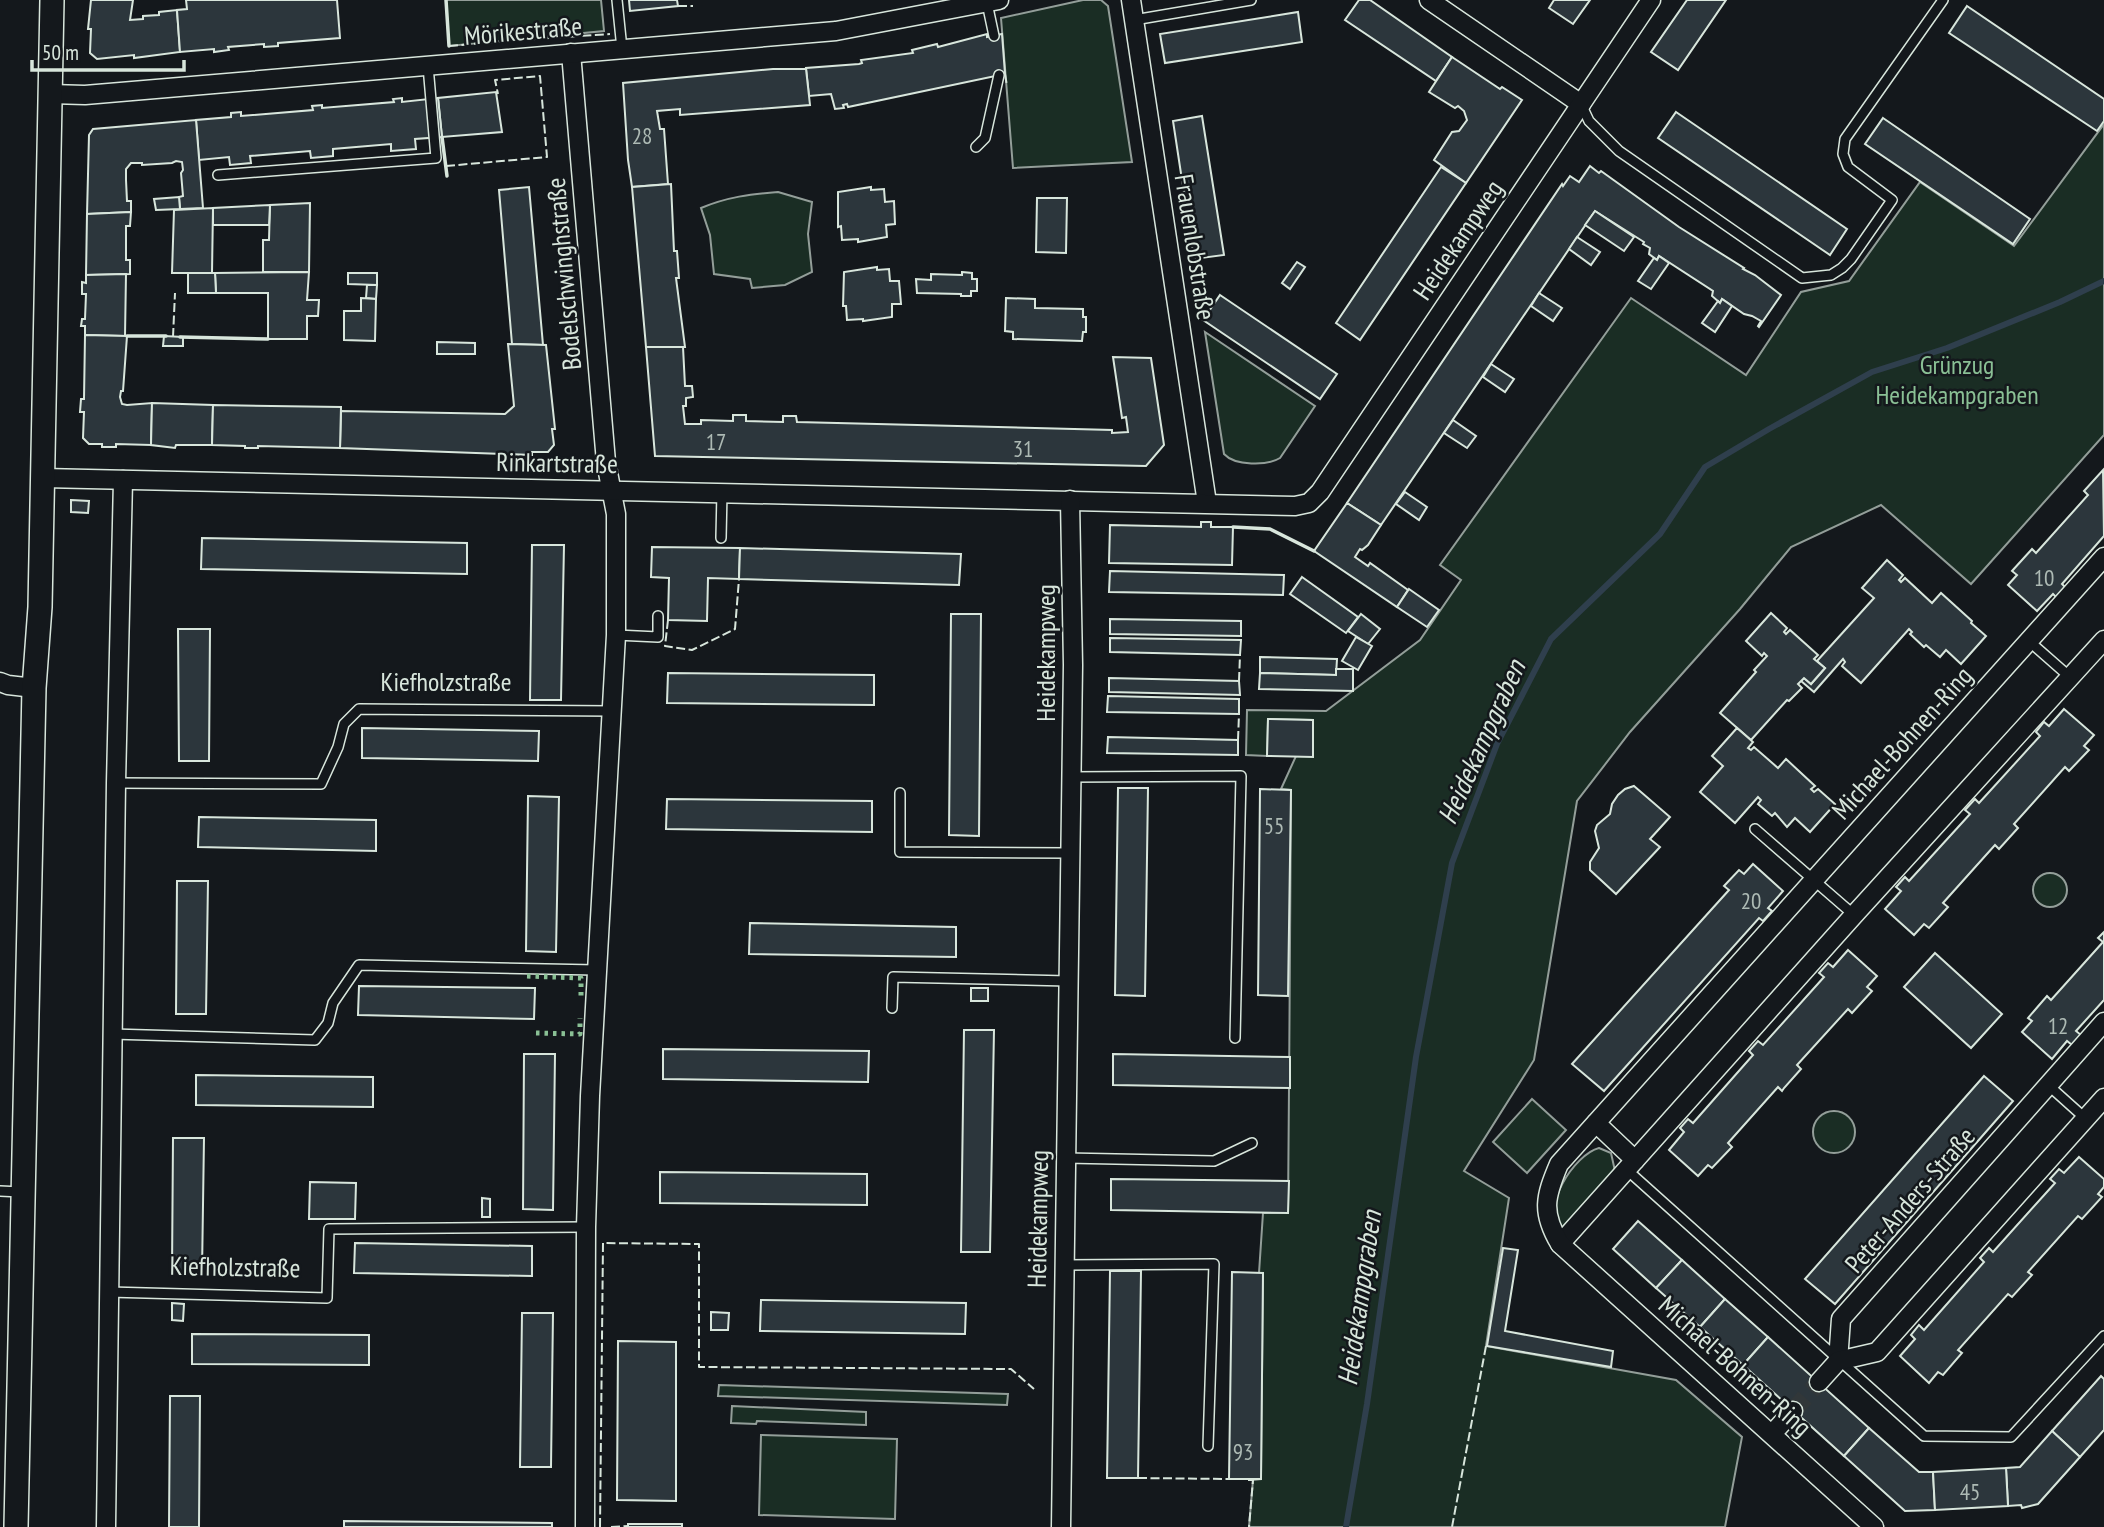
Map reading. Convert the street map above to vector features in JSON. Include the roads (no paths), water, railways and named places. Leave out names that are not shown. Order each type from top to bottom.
[{"type":"street","points":[[16,1527],[34,688],[40,607],[52,0]]},
{"type":"street","name":"Frauenlobstraße","points":[[1131,0],[1207,503]]},
{"type":"street","points":[[1429,0],[1581,104]]},
{"type":"street","name":"Heidekampweg","points":[[1061,1527],[1073,608],[1070,500],[1295,506],[1309,503],[1320,492],[1651,0]]},
{"type":"street","name":"Mörikestraße","points":[[50,94],[85,95],[836,31],[993,1]]},
{"type":"street","name":"Bodelschwinghstraße","points":[[571,53],[606,462],[612,490]]},
{"type":"street","name":"Rinkartstraße","points":[[43,478],[1070,500]]},
{"type":"street","points":[[106,1527],[123,480]]},
{"type":"street","points":[[585,1527],[586,1227],[596,970],[616,635],[616,513],[612,490]]},
{"type":"street","name":"Michael-Bohnen-Ring","points":[[1874,1527],[1560,1244],[1549,1225],[1546,1193],[1559,1164],[2104,557]]},
{"type":"street","points":[[1560,1244],[2104,640]]},
{"type":"street","points":[[0,682],[34,688]]},
{"type":"street","name":"Peter-Anders-Straße","points":[[1838,1361],[1841,1319],[2104,1022]]},
{"type":"street","points":[[1819,1382],[1838,1361],[1877,1352],[2104,1098]]},
{"type":"street","points":[[1595,1123],[1631,1164]]},
{"type":"street","points":[[1772,1434],[1793,1411]]},
{"type":"lane","points":[[617,0],[622,49]]},
{"type":"lane","points":[[1134,20],[1251,0]]},
{"type":"lane","points":[[1581,104],[1589,121],[1619,151],[1802,278],[1831,275],[1851,259],[1892,200],[1848,167],[1843,154],[1845,139],[1944,0]]},
{"type":"lane","points":[[993,1],[994,36]]},
{"type":"lane","points":[[218,175],[436,158],[428,65]]},
{"type":"lane","points":[[976,147],[985,138],[999,75]]},
{"type":"lane","points":[[721,538],[722,492]]},
{"type":"lane","points":[[616,635],[658,637],[659,616]]},
{"type":"lane","points":[[2029,641],[2071,678]]},
{"type":"lane","name":"Kiefholzstraße","points":[[116,783],[321,784],[338,747],[344,724],[359,709],[612,711]]},
{"type":"lane","points":[[1071,777],[1241,776],[1235,1038]]},
{"type":"lane","points":[[900,793],[900,852],[1070,853]]},
{"type":"lane","points":[[1755,829],[1854,915]]},
{"type":"lane","points":[[112,1034],[315,1040],[328,1023],[333,1003],[359,965],[596,970]]},
{"type":"lane","points":[[892,1008],[893,977],[1068,981]]},
{"type":"lane","points":[[2047,1084],[2086,1119]]},
{"type":"lane","points":[[1066,1158],[1214,1161],[1252,1143]]},
{"type":"lane","points":[[1631,1164],[1838,1361],[1924,1436],[2011,1437],[2104,1336]]},
{"type":"lane","points":[[0,1191],[23,1192]]},
{"type":"lane","name":"Kiefholzstraße","points":[[109,1292],[327,1298],[329,1229],[586,1227]]},
{"type":"lane","points":[[1064,1265],[1214,1264],[1208,1446]]},
{"type":"waterway","name":"Heidekampgraben","points":[[1346,1527],[1367,1404],[1416,1057],[1452,863],[1497,744],[1551,639],[1660,534],[1705,467],[1872,372],[1947,348],[2104,281]]},
{"type":"tunnel","points":[[1793,1411],[1819,1382]]},
{"type":"park label","name":"Grünzug Heidekampgraben","points":[[1957,380]]}]
